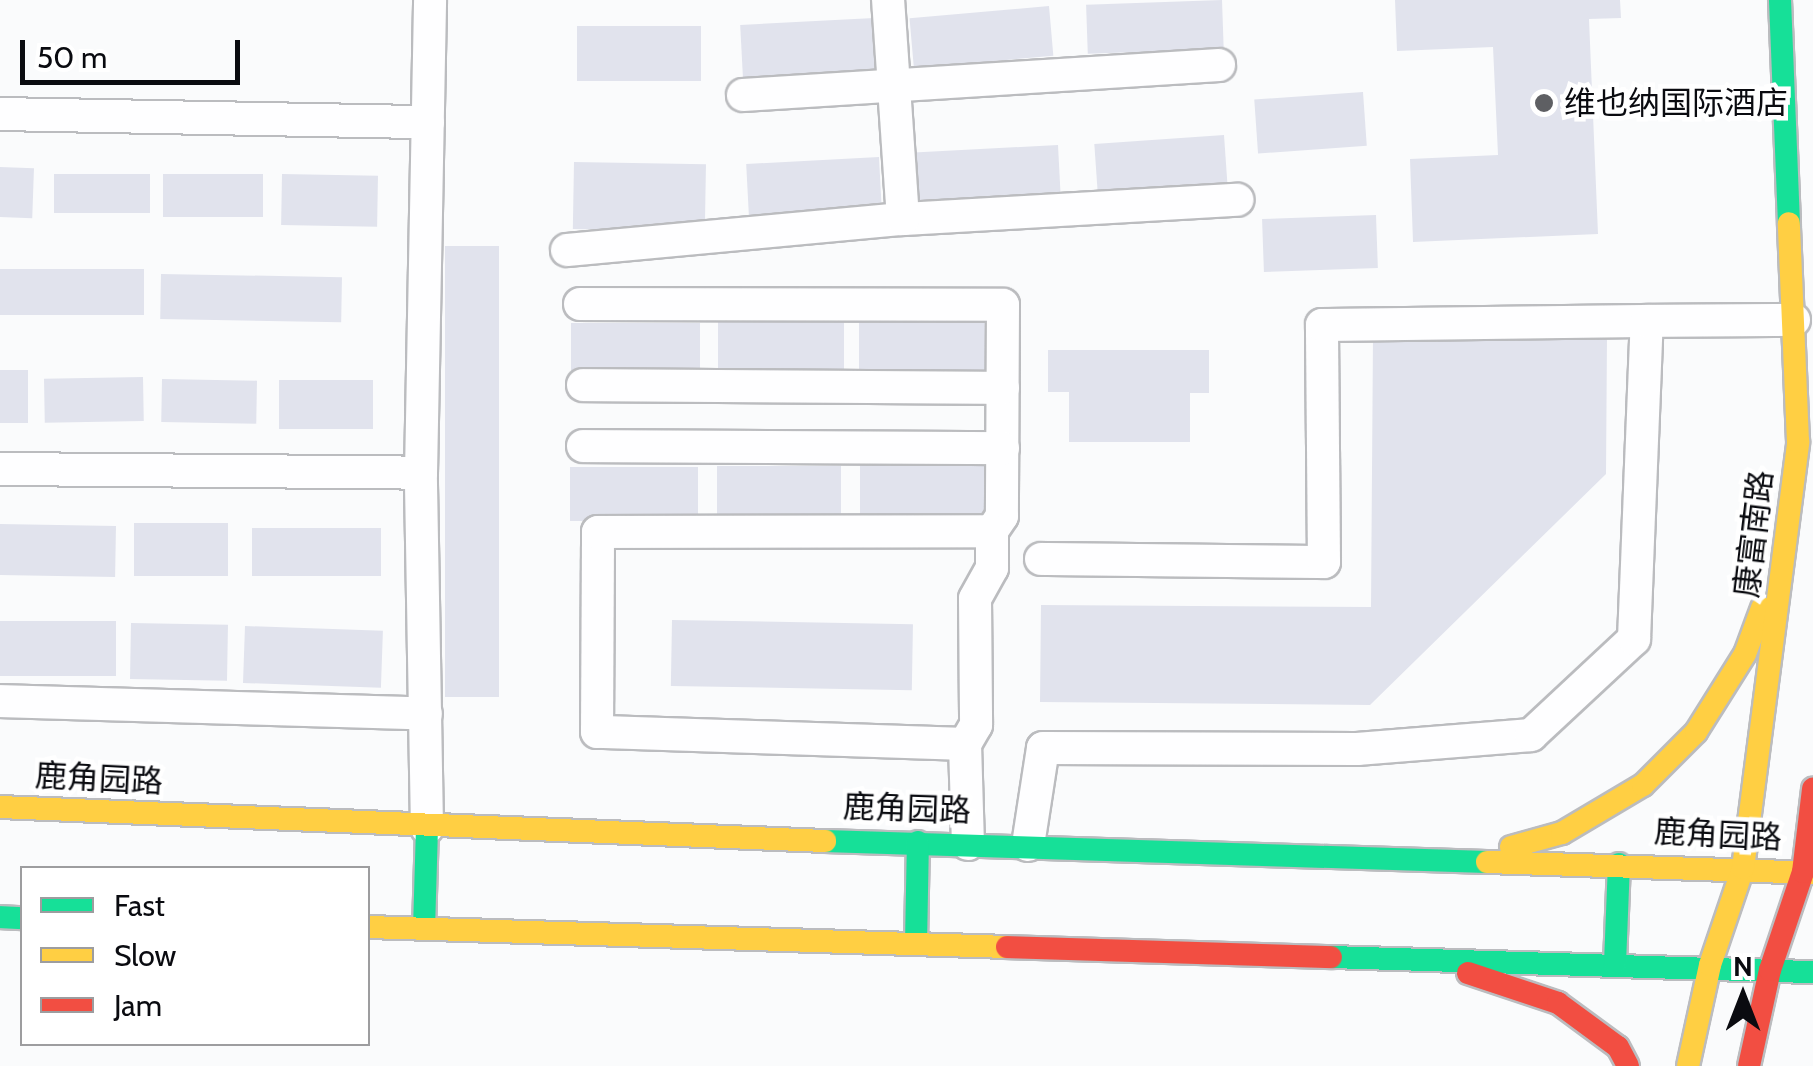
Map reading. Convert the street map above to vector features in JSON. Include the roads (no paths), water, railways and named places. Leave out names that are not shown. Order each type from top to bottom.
[{"type":"street","points":[[424,929],[427,828],[421,473],[430,0]]},
{"type":"street","points":[[888,0],[902,219]]},
{"type":"street","name":"康富南路","points":[[1688,1066],[1710,965],[1743,868],[1798,442],[1780,0]]},
{"type":"street","points":[[744,96],[1219,65]]},
{"type":"street","points":[[0,114],[428,122]]},
{"type":"street","points":[[567,250],[902,219],[1237,200]]},
{"type":"street","points":[[580,304],[1003,305],[1002,516],[992,531],[992,568],[975,599],[976,725],[965,744],[968,844]]},
{"type":"street","points":[[1041,559],[1324,562],[1322,325],[1794,320]]},
{"type":"street","points":[[1028,846],[1043,748],[1357,749],[1531,736],[1634,639],[1648,322]]},
{"type":"street","points":[[583,385],[1003,388]]},
{"type":"street","points":[[584,446],[1003,448]]},
{"type":"street","points":[[0,469],[421,473]]},
{"type":"street","points":[[965,744],[597,732],[598,532],[992,531]]},
{"type":"street","points":[[1468,858],[1562,833],[1643,785],[1696,732],[1744,654],[1784,549]]},
{"type":"street","points":[[0,701],[426,714]]},
{"type":"street","points":[[1749,1066],[1770,970],[1808,872],[1813,789]]},
{"type":"street","name":"鹿角园路","points":[[0,807],[427,828],[1468,858],[1808,872]]},
{"type":"street","points":[[916,943],[918,842]]},
{"type":"street","points":[[1615,963],[1618,864]]},
{"type":"street","points":[[370,927],[1710,965],[1813,972]]},
{"type":"street","points":[[1422,957],[1558,1003],[1618,1047],[1628,1066]]},
{"type":"place","name":"维也纳国际酒店","points":[[1544,103]]}]
